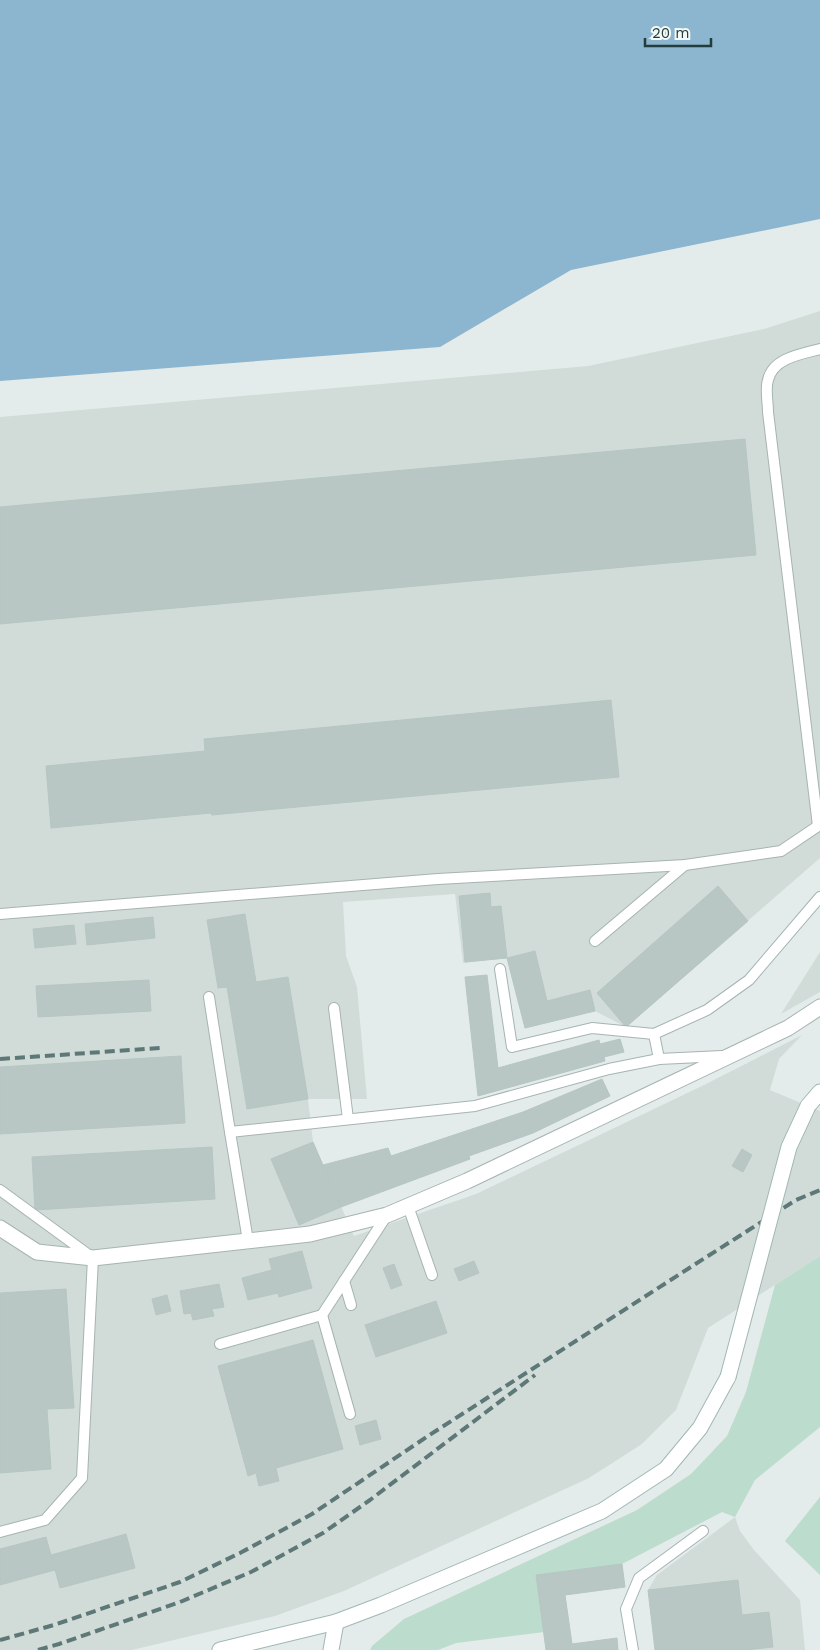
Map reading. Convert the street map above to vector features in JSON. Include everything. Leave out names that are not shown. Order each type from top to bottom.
[{"type":"main road","points":[[0,1228],[37,1252],[93,1258],[310,1234],[387,1215],[467,1181],[788,1028],[820,1007]]},
{"type":"main road","points":[[220,1650],[336,1622],[381,1605],[602,1511],[666,1469],[700,1428],[728,1377],[789,1147],[808,1106],[820,1092]]},
{"type":"main road","points":[[331,1650],[336,1622]]},
{"type":"lane","points":[[0,914],[438,879],[685,866],[781,851],[819,826],[768,412],[767,381],[773,368],[786,359],[820,349]]},
{"type":"lane","points":[[595,941],[685,866]]},
{"type":"lane","points":[[500,969],[512,1047],[592,1028],[654,1034],[707,1010],[749,980],[820,897]]},
{"type":"lane","points":[[209,997],[248,1241]]},
{"type":"lane","points":[[334,1008],[348,1120]]},
{"type":"lane","points":[[654,1034],[658,1059]]},
{"type":"lane","points":[[230,1132],[475,1106],[609,1069],[658,1059],[728,1056]]},
{"type":"lane","points":[[0,1190],[93,1258],[82,1478],[45,1520],[0,1532]]},
{"type":"lane","points":[[408,1206],[432,1275]]},
{"type":"lane","points":[[220,1344],[322,1315],[387,1215]]},
{"type":"lane","points":[[344,1282],[351,1305]]},
{"type":"lane","points":[[322,1315],[350,1414]]},
{"type":"lane","points":[[633,1650],[626,1609],[639,1578],[704,1531]]},
{"type":"shaded area","points":[[820,311],[820,858],[626,1027],[595,1011],[525,1028],[507,958],[463,963],[455,894],[343,902],[346,956],[357,987],[367,1099],[308,1099],[313,1142],[354,1236],[476,1194],[702,1086],[802,1035],[779,1059],[770,1090],[820,1111],[820,1256],[708,1328],[676,1410],[642,1444],[589,1478],[344,1591],[275,1616],[132,1650],[0,1650],[0,417],[588,366],[764,329]]},
{"type":"shaded area","points":[[820,952],[820,992],[781,1014]]},
{"type":"shaded area","points":[[735,1517],[740,1531],[754,1550],[800,1600],[805,1650],[655,1650],[648,1590],[657,1575]]},
{"type":"green space","points":[[820,1256],[820,1427],[755,1480],[735,1517],[722,1512],[622,1564],[536,1575],[544,1632],[456,1643],[438,1650],[370,1650],[372,1646],[404,1619],[637,1510],[691,1474],[727,1436],[746,1392],[775,1285]]},
{"type":"green space","points":[[820,1497],[820,1575],[785,1541]]},
{"type":"water","points":[[0,0],[820,0],[820,219],[571,270],[440,347],[0,381]]},
{"type":"building","points":[[745,439],[756,555],[0,624],[0,507]]},
{"type":"building","points":[[611,700],[619,777],[51,828],[46,766],[205,751],[204,739]]},
{"type":"building","points":[[718,886],[748,921],[626,1027],[597,993]]},
{"type":"building","points":[[490,893],[491,907],[501,906],[507,958],[465,962],[459,896]]},
{"type":"building","points":[[245,914],[256,982],[288,977],[308,1099],[247,1109],[227,987],[218,988],[207,920]]},
{"type":"building","points":[[153,917],[155,938],[87,945],[85,924]]},
{"type":"building","points":[[74,925],[76,944],[35,948],[33,929]]},
{"type":"building","points":[[535,951],[547,1001],[590,990],[595,1011],[525,1028],[507,958]]},
{"type":"building","points":[[487,975],[498,1068],[599,1040],[600,1044],[620,1039],[624,1052],[604,1057],[605,1061],[478,1096],[465,977]]},
{"type":"building","points":[[149,980],[151,1011],[38,1017],[36,986]]},
{"type":"building","points":[[181,1056],[185,1123],[0,1134],[0,1067]]},
{"type":"building","points":[[602,1079],[610,1096],[533,1133],[469,1156],[470,1159],[341,1207],[323,1165],[388,1148],[391,1156],[523,1112]]},
{"type":"building","points":[[313,1142],[341,1207],[299,1225],[271,1159]]},
{"type":"building","points":[[212,1147],[215,1199],[35,1210],[32,1157]]},
{"type":"building","points":[[742,1149],[752,1155],[743,1172],[732,1166]]},
{"type":"building","points":[[302,1251],[312,1288],[279,1297],[269,1259]]},
{"type":"building","points":[[474,1261],[479,1273],[459,1281],[454,1269]]},
{"type":"building","points":[[394,1264],[402,1285],[391,1289],[383,1268]]},
{"type":"building","points":[[272,1270],[278,1293],[248,1300],[242,1278]]},
{"type":"building","points":[[219,1284],[224,1307],[212,1309],[214,1316],[193,1320],[191,1313],[184,1314],[180,1291]]},
{"type":"building","points":[[66,1289],[74,1408],[47,1409],[51,1469],[0,1473],[0,1293]]},
{"type":"building","points":[[167,1295],[171,1311],[156,1315],[152,1299]]},
{"type":"building","points":[[436,1301],[447,1333],[376,1357],[365,1325]]},
{"type":"building","points":[[313,1340],[343,1449],[276,1468],[279,1481],[259,1486],[256,1473],[248,1476],[218,1366]]},
{"type":"building","points":[[376,1420],[381,1439],[360,1445],[355,1426]]},
{"type":"building","points":[[126,1534],[135,1568],[60,1588],[51,1555]]},
{"type":"building","points":[[46,1537],[55,1570],[0,1585],[0,1549]]},
{"type":"building","points":[[622,1564],[625,1587],[565,1595],[572,1644],[617,1638],[618,1650],[546,1650],[536,1575]]},
{"type":"building","points":[[738,1580],[742,1615],[769,1612],[773,1647],[746,1650],[655,1650],[648,1590]]},
{"type":"railway","points":[[0,1059],[160,1048]]},
{"type":"railway","points":[[0,1640],[54,1625],[180,1582],[240,1553],[312,1514],[428,1436],[708,1256],[796,1200],[820,1190]]},
{"type":"railway","points":[[38,1650],[180,1602],[251,1572],[323,1533],[370,1500],[535,1375]]}]
